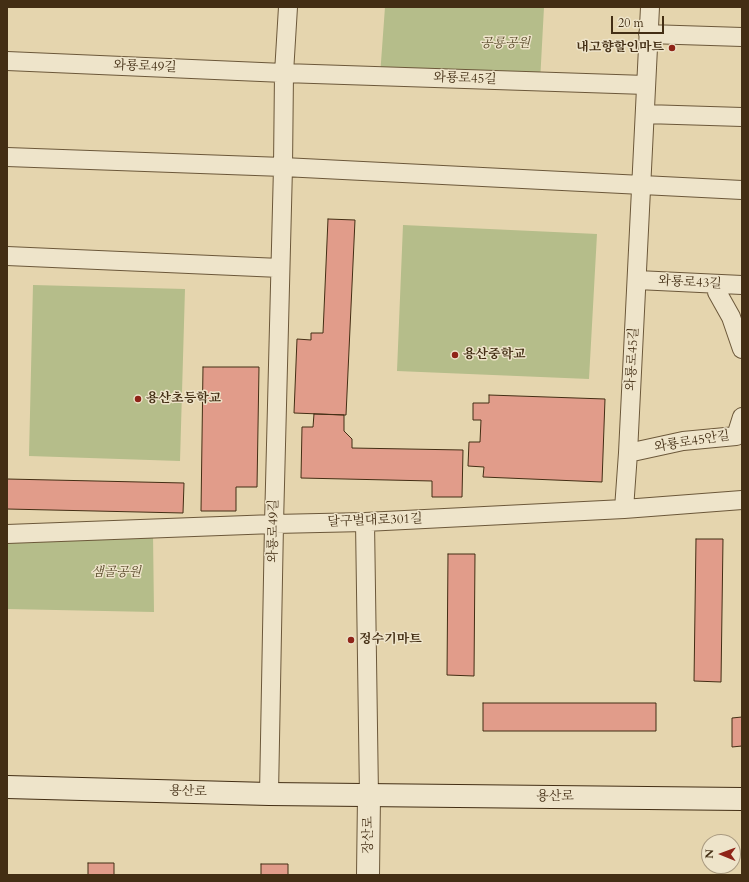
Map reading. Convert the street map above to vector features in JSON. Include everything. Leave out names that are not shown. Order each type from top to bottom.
[{"type":"main road","name":"용산로","points":[[7,787],[369,796],[742,799]]},
{"type":"main road","name":"장산로","points":[[368,875],[369,796]]},
{"type":"street","name":"와룡로49길","points":[[269,794],[284,73],[288,7]]},
{"type":"street","name":"와룡로45길","points":[[624,509],[650,7]]},
{"type":"street","points":[[648,34],[742,37]]},
{"type":"street","name":"와룡로49길","points":[[7,61],[284,73]]},
{"type":"street","name":"와룡로45길","points":[[284,73],[646,85]]},
{"type":"street","points":[[645,114],[742,117]]},
{"type":"street","points":[[7,157],[283,167],[742,190]]},
{"type":"street","points":[[7,256],[280,268]]},
{"type":"street","name":"와룡로43길","points":[[637,280],[742,285]]},
{"type":"street","points":[[717,284],[717,292],[731,317],[742,349]]},
{"type":"street","name":"와룡로45안길","points":[[628,453],[683,441],[736,436],[742,417]]},
{"type":"street","name":"달구벌대로301길","points":[[7,534],[364,522],[624,509],[742,500]]},
{"type":"street","points":[[364,522],[369,796]]},
{"type":"green space","name":"공룡공원","points":[[385,7],[544,7],[540,82],[380,76]]},
{"type":"green space","points":[[403,225],[597,234],[589,379],[397,371]]},
{"type":"green space","points":[[33,285],[185,289],[180,461],[29,456]]},
{"type":"green space","name":"샘골공원","points":[[153,534],[154,612],[7,609],[7,538]]},
{"type":"building","points":[[328,219],[355,220],[346,415],[294,413],[297,339],[311,340],[311,333],[323,333]]},
{"type":"building","points":[[203,367],[259,367],[257,487],[236,487],[236,511],[201,511]]},
{"type":"building","points":[[489,395],[605,399],[602,482],[483,477],[484,467],[468,466],[469,442],[480,442],[481,420],[473,420],[473,403],[489,403]]},
{"type":"building","points":[[314,414],[344,415],[344,431],[352,439],[352,448],[463,450],[462,497],[432,497],[432,481],[301,478],[302,427],[313,427]]},
{"type":"building","points":[[7,479],[184,483],[183,513],[7,509]]},
{"type":"building","points":[[696,539],[723,539],[721,682],[694,681]]},
{"type":"building","points":[[448,554],[475,554],[474,676],[447,675]]},
{"type":"building","points":[[483,703],[656,703],[656,731],[483,731]]},
{"type":"building","points":[[742,717],[742,746],[732,747],[732,718]]},
{"type":"building","points":[[88,863],[114,863],[114,875],[88,875]]},
{"type":"building","points":[[261,864],[288,864],[288,875],[261,875]]},
{"type":"place","name":"내고향할인마트","points":[[672,48]]},
{"type":"place","name":"용산중학교","points":[[455,355]]},
{"type":"place","name":"용산초등학교","points":[[138,399]]},
{"type":"place","name":"정수기마트","points":[[351,640]]}]
